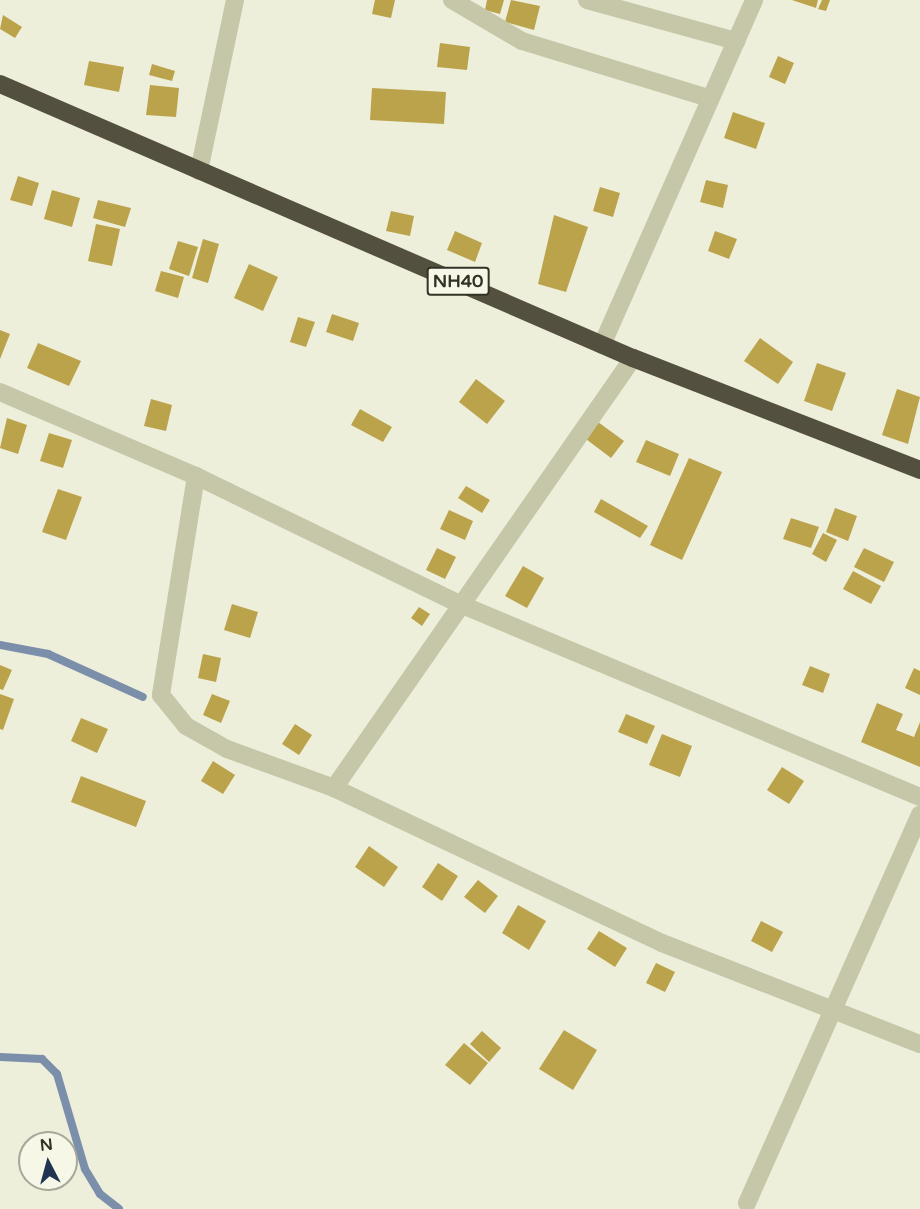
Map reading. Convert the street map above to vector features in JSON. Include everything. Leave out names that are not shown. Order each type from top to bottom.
[{"type":"highway","name":"NH40","points":[[0,84],[602,345],[920,470]]},
{"type":"street","points":[[199,171],[235,0]]},
{"type":"street","points":[[452,0],[522,41],[708,98]]},
{"type":"street","points":[[588,0],[736,40]]},
{"type":"street","points":[[602,345],[708,98],[754,0]]},
{"type":"street","points":[[334,788],[633,358]]},
{"type":"street","points":[[0,392],[195,476],[462,604],[920,797]]},
{"type":"street","points":[[195,476],[161,695],[186,726],[227,749],[334,788],[662,943],[920,1044]]},
{"type":"street","points":[[747,1203],[831,1009],[920,815]]},
{"type":"building","points":[[375,0],[395,0],[391,18],[372,14]]},
{"type":"building","points":[[487,0],[504,0],[500,14],[485,10]]},
{"type":"building","points":[[511,0],[540,6],[534,30],[505,22]]},
{"type":"building","points":[[792,0],[818,0],[816,8]]},
{"type":"building","points":[[822,0],[830,0],[826,11],[818,9]]},
{"type":"building","points":[[3,15],[22,27],[15,38],[0,29]]},
{"type":"building","points":[[440,43],[470,47],[467,70],[437,67]]},
{"type":"building","points":[[778,56],[794,63],[785,84],[769,77]]},
{"type":"building","points":[[89,61],[124,67],[119,92],[84,85]]},
{"type":"building","points":[[152,64],[175,71],[172,81],[149,75]]},
{"type":"building","points":[[150,85],[179,88],[176,117],[146,115]]},
{"type":"building","points":[[372,88],[446,92],[444,124],[370,120]]},
{"type":"building","points":[[733,112],[765,123],[756,149],[724,138]]},
{"type":"building","points":[[18,176],[39,183],[32,206],[10,200]]},
{"type":"building","points":[[706,180],[728,185],[723,208],[700,202]]},
{"type":"building","points":[[600,187],[620,193],[613,217],[593,211]]},
{"type":"building","points":[[52,190],[80,198],[72,227],[44,219]]},
{"type":"building","points":[[98,200],[131,208],[125,227],[93,218]]},
{"type":"building","points":[[391,211],[414,216],[410,236],[386,231]]},
{"type":"building","points":[[554,215],[588,227],[566,292],[538,284]]},
{"type":"building","points":[[96,224],[120,229],[112,266],[88,261]]},
{"type":"building","points":[[455,231],[482,243],[475,262],[447,250]]},
{"type":"building","points":[[715,231],[737,239],[729,259],[708,251]]},
{"type":"building","points":[[203,239],[219,244],[208,283],[192,278]]},
{"type":"building","points":[[178,241],[198,247],[189,276],[169,269]]},
{"type":"building","points":[[249,264],[278,277],[263,311],[234,298]]},
{"type":"building","points":[[161,271],[184,277],[178,298],[155,291]]},
{"type":"building","points":[[332,314],[359,323],[353,341],[326,332]]},
{"type":"building","points":[[298,317],[315,322],[306,347],[290,342]]},
{"type":"building","points":[[0,330],[10,334],[0,359]]},
{"type":"building","points":[[760,338],[793,362],[778,384],[744,361]]},
{"type":"building","points":[[38,343],[81,361],[69,386],[27,368]]},
{"type":"building","points":[[817,363],[846,373],[832,411],[804,401]]},
{"type":"building","points":[[476,379],[505,401],[487,424],[459,402]]},
{"type":"building","points":[[897,389],[920,397],[908,444],[882,435]]},
{"type":"building","points":[[151,399],[172,405],[166,431],[144,426]]},
{"type":"building","points":[[360,409],[392,427],[383,442],[351,425]]},
{"type":"building","points":[[7,418],[27,425],[18,454],[0,448]]},
{"type":"building","points":[[598,422],[624,441],[611,458],[586,439]]},
{"type":"building","points":[[49,433],[72,440],[63,468],[40,461]]},
{"type":"building","points":[[646,440],[679,454],[670,476],[636,462]]},
{"type":"building","points":[[689,458],[722,472],[682,560],[650,545]]},
{"type":"building","points":[[466,486],[490,500],[482,513],[458,498]]},
{"type":"building","points":[[58,489],[82,497],[66,540],[42,532]]},
{"type":"building","points":[[601,499],[648,526],[640,538],[594,512]]},
{"type":"building","points":[[835,508],[857,516],[848,541],[826,532]]},
{"type":"building","points":[[449,510],[473,521],[465,540],[440,529]]},
{"type":"building","points":[[791,518],[819,527],[811,548],[783,539]]},
{"type":"building","points":[[823,533],[837,540],[826,562],[812,554]]},
{"type":"building","points":[[437,548],[456,557],[445,579],[426,570]]},
{"type":"building","points":[[864,548],[894,562],[884,582],[854,567]]},
{"type":"building","points":[[523,566],[544,578],[527,608],[505,596]]},
{"type":"building","points":[[853,571],[881,586],[871,604],[843,589]]},
{"type":"building","points":[[232,604],[258,612],[250,638],[224,630]]},
{"type":"building","points":[[419,607],[430,614],[422,626],[411,618]]},
{"type":"building","points":[[203,654],[221,658],[216,682],[198,678]]},
{"type":"building","points":[[0,665],[12,670],[3,690],[0,689]]},
{"type":"building","points":[[810,666],[830,674],[823,693],[802,685]]},
{"type":"building","points":[[914,668],[920,671],[920,695],[905,688]]},
{"type":"building","points":[[0,694],[14,699],[3,730],[0,729]]},
{"type":"building","points":[[212,694],[230,701],[221,723],[203,715]]},
{"type":"building","points":[[877,703],[903,714],[896,730],[914,737],[920,722],[920,767],[861,742]]},
{"type":"building","points":[[626,714],[655,726],[647,744],[618,732]]},
{"type":"building","points":[[81,718],[108,729],[97,753],[71,741]]},
{"type":"building","points":[[295,724],[312,735],[299,755],[282,744]]},
{"type":"building","points":[[662,734],[692,746],[680,777],[649,765]]},
{"type":"building","points":[[213,761],[235,775],[223,794],[201,781]]},
{"type":"building","points":[[782,767],[804,781],[789,804],[767,790]]},
{"type":"building","points":[[81,776],[146,801],[136,827],[71,802]]},
{"type":"building","points":[[369,846],[398,867],[384,887],[355,867]]},
{"type":"building","points":[[438,863],[458,876],[442,901],[422,887]]},
{"type":"building","points":[[478,880],[498,896],[485,913],[464,897]]},
{"type":"building","points":[[518,905],[546,921],[529,950],[502,933]]},
{"type":"building","points":[[761,921],[783,932],[772,952],[751,941]]},
{"type":"building","points":[[599,931],[627,948],[615,967],[587,949]]},
{"type":"building","points":[[656,963],[675,972],[665,992],[646,983]]},
{"type":"building","points":[[564,1030],[597,1050],[573,1090],[539,1069]]},
{"type":"building","points":[[482,1031],[501,1048],[489,1062],[470,1044]]},
{"type":"building","points":[[464,1043],[488,1063],[470,1085],[445,1065]]},
{"type":"waterway","points":[[0,645],[48,654],[143,697]]},
{"type":"waterway","points":[[0,1057],[42,1059],[57,1074],[85,1169],[100,1194],[119,1209]]}]
